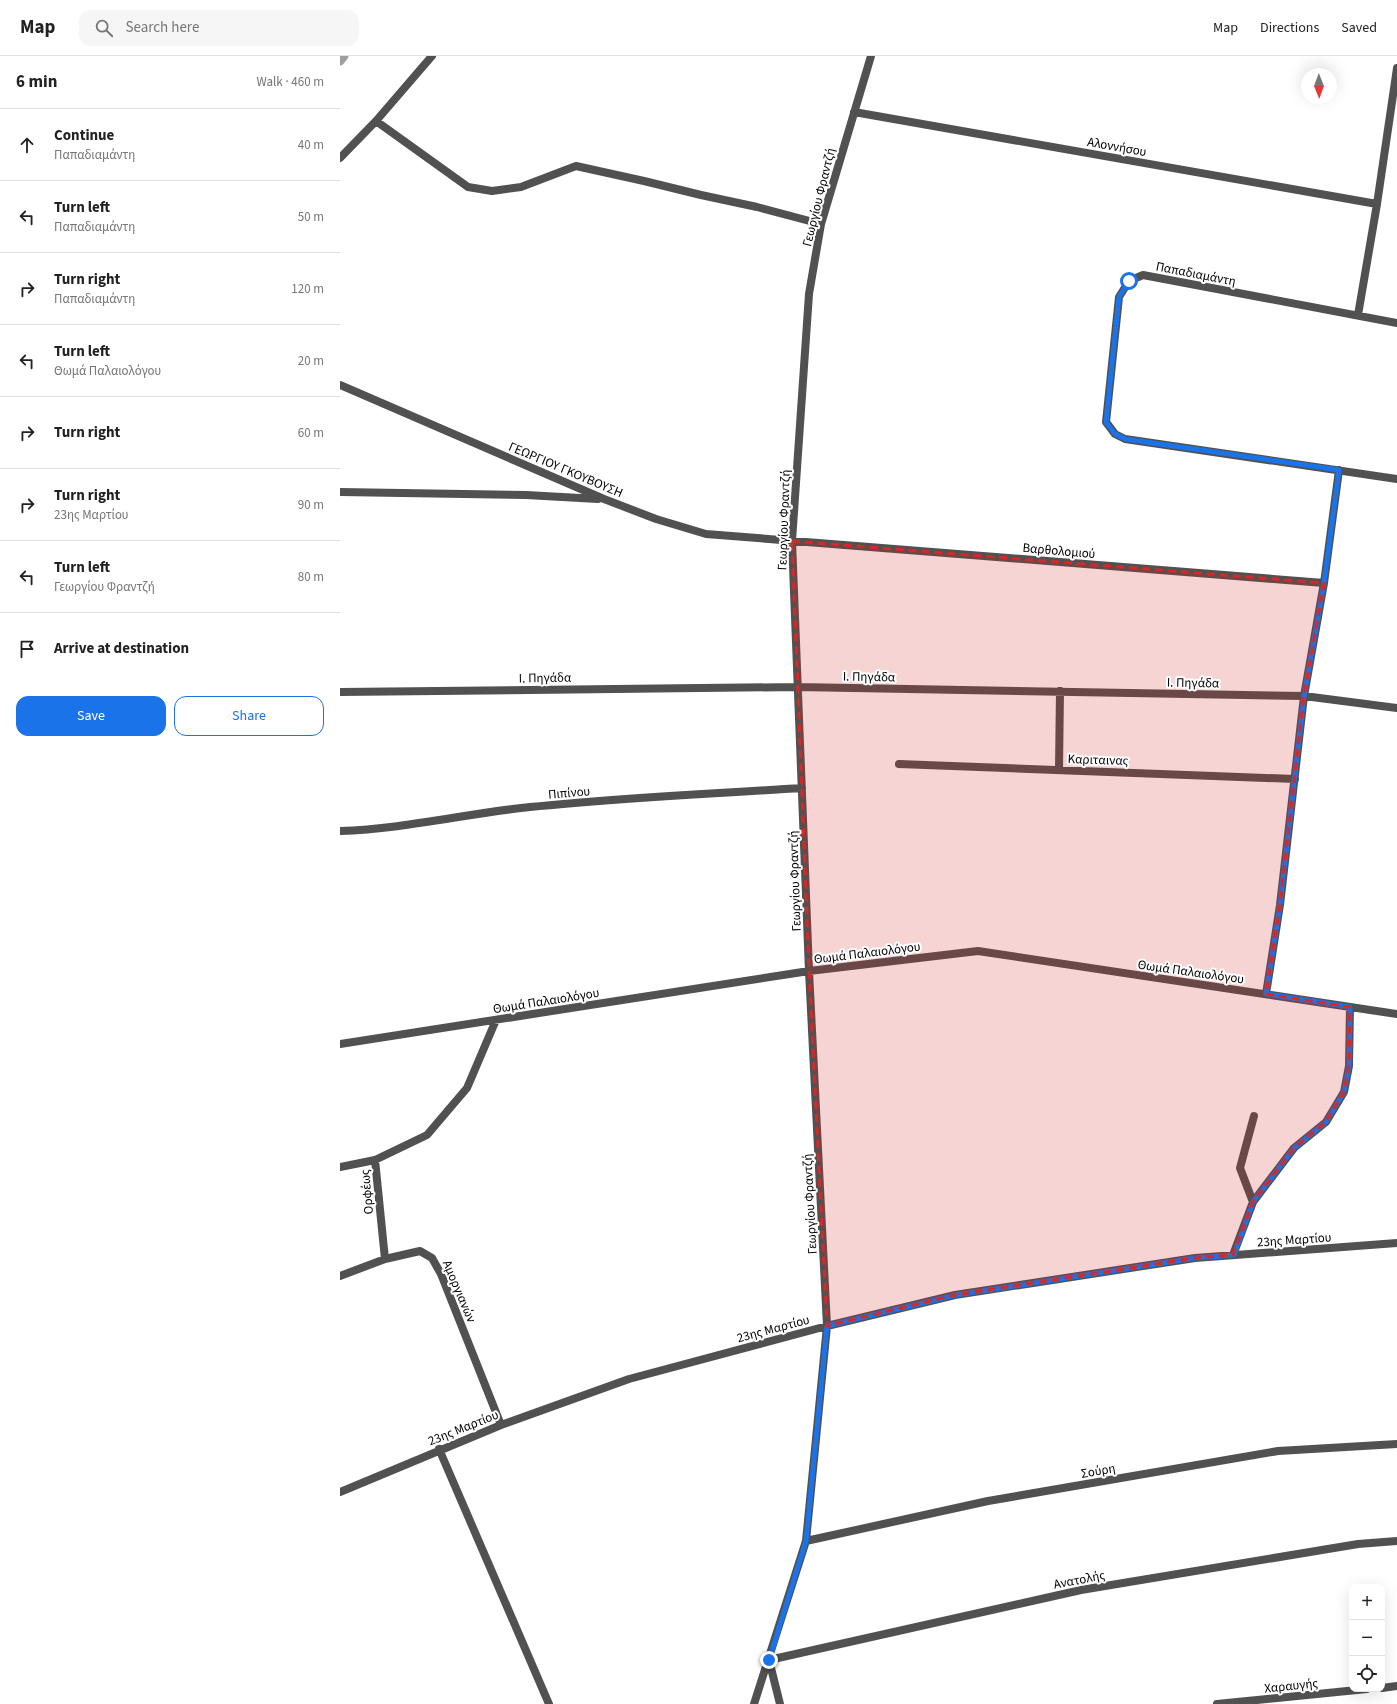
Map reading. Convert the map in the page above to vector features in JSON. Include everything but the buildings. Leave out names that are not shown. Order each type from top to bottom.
[{"type":"street","points":[[340,158],[376,121],[432,56]]},
{"type":"street","name":"Γεωργίου Φραντζή","points":[[754,1704],[806,1541],[827,1326],[809,971],[792,540],[809,294],[821,224],[871,56]]},
{"type":"street","points":[[1358,315],[1377,204],[1397,68]]},
{"type":"street","name":"Αλοννήσου","points":[[854,112],[1377,204]]},
{"type":"street","points":[[376,121],[468,187],[492,191],[521,187],[576,166],[757,207],[821,224]]},
{"type":"street","name":"Παπαδιαμάντη","points":[[1397,322],[1143,275],[1129,281],[1119,297],[1106,422],[1115,434],[1125,439],[1397,479]]},
{"type":"street","name":"ΓΕΩΡΓΙΟΥ ΓΚΟΥΒΟΥΣΗ","points":[[340,385],[604,499],[656,519],[706,534],[792,540]]},
{"type":"street","points":[[1266,994],[1280,905],[1304,696],[1324,583],[1339,470]]},
{"type":"street","points":[[340,492],[526,495],[604,499]]},
{"type":"street","name":"Βαρθολομιού","points":[[792,540],[1324,583]]},
{"type":"street","name":"Ι. Πηγάδα","points":[[340,692],[798,687],[1304,696],[1397,708]]},
{"type":"street","points":[[1059,769],[1060,691]]},
{"type":"street","name":"Καριταινας","points":[[899,764],[1295,779]]},
{"type":"street","name":"Πιπίνου","points":[[340,831],[371,830],[519,808],[629,798],[802,788]]},
{"type":"street","name":"Θωμά Παλαιολόγου","points":[[340,1044],[809,971],[978,951],[1397,1014]]},
{"type":"street","points":[[1234,1255],[1253,1202],[1294,1148],[1326,1122],[1344,1092],[1349,1066],[1350,1007]]},
{"type":"street","points":[[375,1160],[426,1135],[468,1088],[496,1020]]},
{"type":"street","points":[[1253,1202],[1240,1168],[1254,1116]]},
{"type":"street","name":"Ορφέως","points":[[340,1167],[375,1160],[385,1259]]},
{"type":"street","name":"23ης Μαρτίου","points":[[340,1492],[439,1449],[629,1379],[827,1326],[956,1295],[1195,1258],[1397,1243]]},
{"type":"street","name":"Αμοργιανών","points":[[340,1276],[385,1259],[420,1251],[432,1258],[441,1274],[501,1425]]},
{"type":"street","name":"Σούρη","points":[[806,1541],[988,1501],[1278,1451],[1397,1444]]},
{"type":"street","points":[[439,1449],[549,1704]]},
{"type":"street","name":"Ανατολής","points":[[769,1660],[1081,1590],[1358,1544],[1397,1541]]},
{"type":"street","points":[[769,1660],[780,1704]]},
{"type":"street","points":[[1385,1688],[1397,1686]]},
{"type":"street","name":"Χαραυγής","points":[[1217,1704],[1349,1691]]},
{"type":"highlighted area","points":[[792,541],[1324,583],[1304,696],[1280,905],[1266,994],[1350,1007],[1349,1066],[1344,1092],[1326,1122],[1294,1148],[1253,1202],[1233,1255],[1195,1258],[955,1295],[827,1326],[809,971]]},
{"type":"waterway","points":[[340,61],[344,56]]},
{"type":"route","points":[[769,1660],[806,1541],[827,1326],[956,1295],[1195,1258],[1234,1255],[1253,1202],[1294,1148],[1326,1122],[1344,1092],[1349,1066],[1350,1007],[1266,994],[1280,905],[1304,696],[1324,583],[1339,470],[1125,439],[1115,434],[1106,422],[1119,297],[1129,281]]}]
